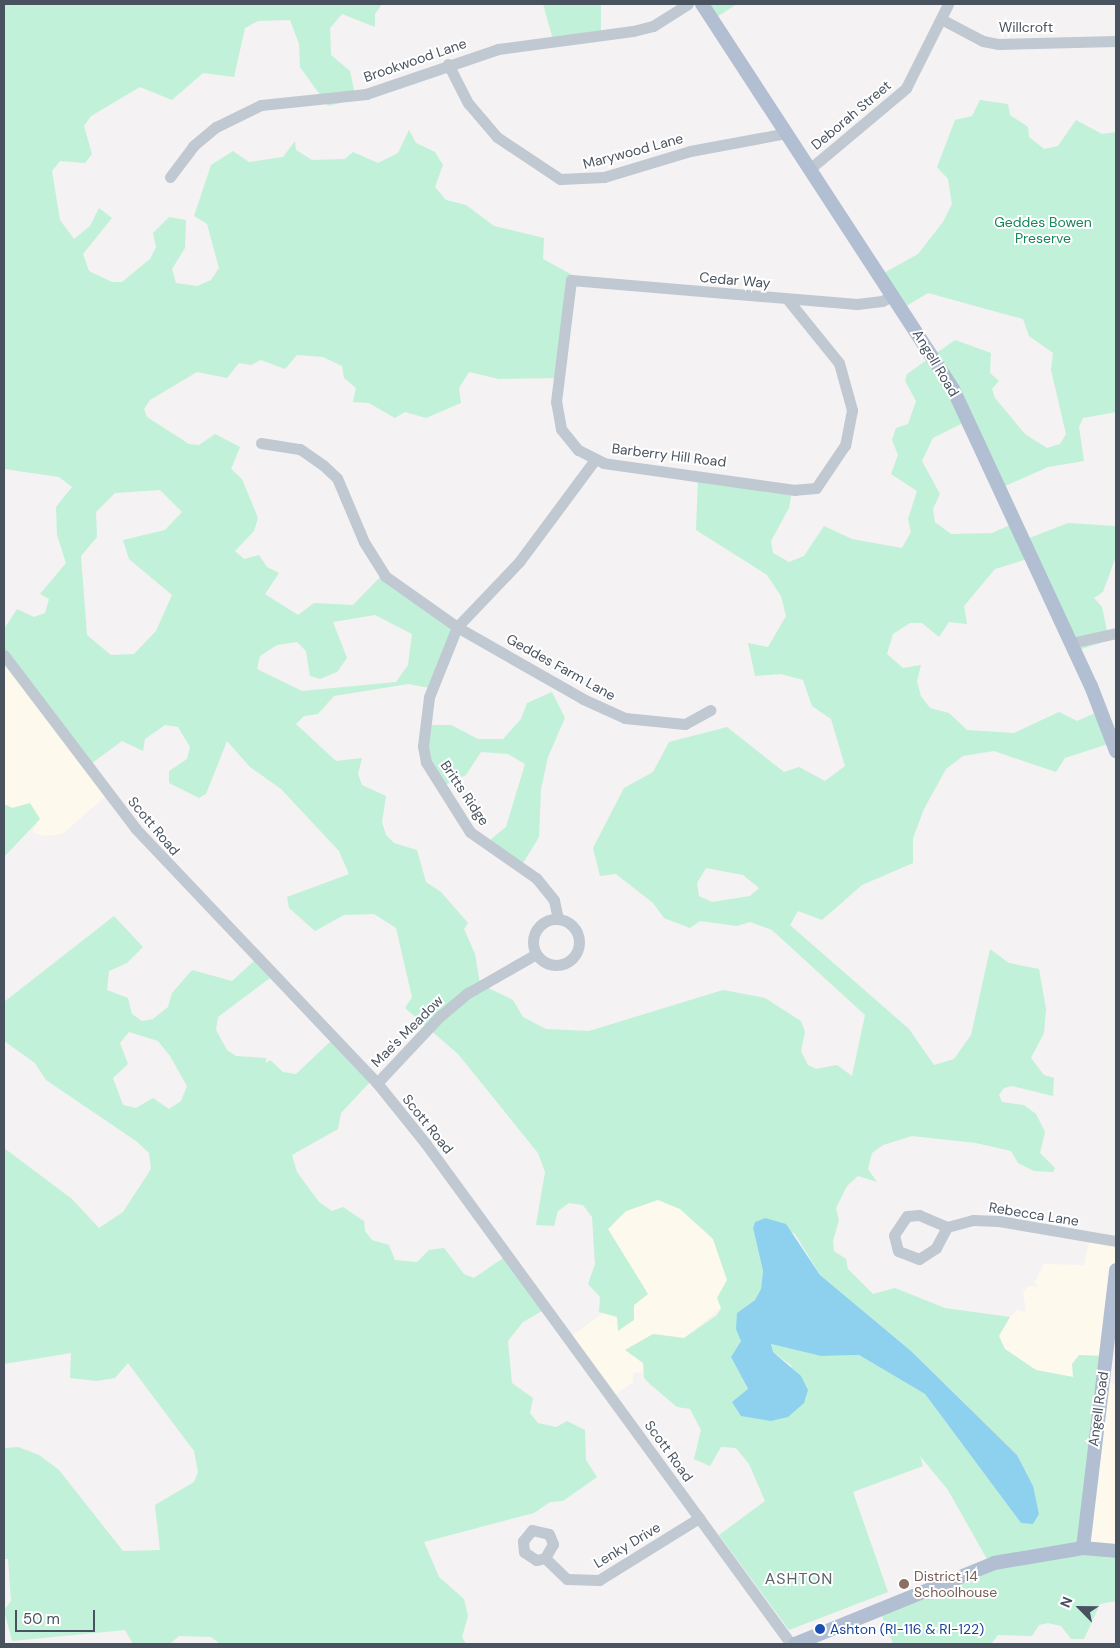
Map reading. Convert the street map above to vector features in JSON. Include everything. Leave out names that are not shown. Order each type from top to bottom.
[{"type":"main road","name":"Angell Road","points":[[702,4],[787,133],[812,167],[953,389],[1071,643],[1116,752]]},
{"type":"main road","name":"Angell Road","points":[[1083,1548],[1116,1270]]},
{"type":"main road","points":[[795,1644],[994,1563],[1083,1548],[1116,1551]]},
{"type":"street","name":"Brookwood Lane","points":[[170,177],[193,146],[247,110],[282,100],[366,94],[448,64],[498,49],[606,37],[653,26],[688,4]]},
{"type":"street","name":"Deborah Street","points":[[812,167],[906,88],[948,4]]},
{"type":"street","name":"Willcroft","points":[[941,18],[984,41],[999,44],[1116,41]]},
{"type":"street","name":"Marywood Lane","points":[[448,64],[468,103],[497,137],[560,180],[604,177],[690,151],[787,133]]},
{"type":"street","name":"Cedar Way","points":[[571,280],[788,300],[857,304],[882,301],[894,294]]},
{"type":"street","name":"Barberry Hill Road","points":[[571,280],[556,417],[570,441],[594,461],[795,490],[816,488],[845,445],[852,410],[839,363],[788,300]]},
{"type":"street","name":"Geddes Farm Lane","points":[[262,443],[300,448],[337,478],[364,542],[385,576],[457,627],[583,700],[625,718],[685,724],[710,710]]},
{"type":"street","name":"Britts Ridge","points":[[558,920],[547,889],[470,832],[426,762],[423,746],[429,697],[457,627],[519,562],[594,461]]},
{"type":"street","points":[[1071,643],[1116,633]]},
{"type":"street","name":"Scott Road","points":[[4,655],[136,829],[376,1083],[569,1336],[791,1644]]},
{"type":"street","points":[[558,920],[576,930],[579,940],[575,954],[563,964],[553,965],[536,954],[535,934],[548,921],[558,920]]},
{"type":"street","name":"Mae's Meadow","points":[[376,1083],[439,1017],[468,993],[536,954]]},
{"type":"street","points":[[907,1216],[930,1217],[947,1227],[929,1257],[910,1257],[895,1248],[894,1234],[907,1216]]},
{"type":"street","name":"Rebecca Lane","points":[[947,1227],[973,1220],[998,1221],[1116,1241]]},
{"type":"street","name":"Lenky Drive","points":[[546,1558],[567,1579],[599,1580],[699,1518]]},
{"type":"shaded area","points":[[4,657],[107,795],[62,834],[44,836],[32,832],[40,819],[4,804]]},
{"type":"shaded area","points":[[658,1200],[680,1209],[713,1239],[727,1280],[717,1298],[721,1308],[684,1338],[653,1334],[626,1350],[643,1363],[645,1371],[633,1373],[633,1382],[615,1395],[569,1338],[605,1312],[617,1318],[619,1331],[634,1305],[648,1294],[608,1229],[626,1211]]},
{"type":"shaded area","points":[[1090,1239],[1116,1243],[1109,1351],[1074,1370],[1074,1377],[1036,1370],[1005,1349],[999,1336],[1003,1323],[1017,1310],[1026,1312],[1023,1292],[1028,1286],[1039,1287],[1034,1283],[1044,1264],[1084,1265]]},
{"type":"shaded area","points":[[1106,1382],[1116,1384],[1116,1555],[1080,1546]]},
{"type":"green space","name":"Geddes Bowen Preserve","points":[[4,4],[382,4],[375,14],[375,27],[342,14],[330,28],[331,55],[350,71],[356,99],[328,106],[300,67],[299,44],[290,20],[258,21],[245,28],[234,77],[203,73],[172,100],[140,87],[91,116],[84,126],[92,154],[85,163],[60,161],[52,171],[60,220],[74,239],[90,226],[99,208],[112,218],[83,254],[89,271],[112,282],[122,282],[150,259],[156,247],[153,233],[169,217],[186,220],[185,248],[172,269],[176,283],[197,286],[211,280],[219,268],[207,224],[194,216],[211,165],[233,151],[249,162],[283,157],[295,141],[296,150],[312,160],[345,159],[353,152],[378,163],[398,153],[409,130],[416,143],[435,152],[443,165],[435,187],[446,200],[466,205],[494,226],[544,238],[543,259],[578,278],[560,378],[499,379],[469,372],[459,388],[461,403],[426,418],[405,412],[395,418],[369,403],[353,402],[356,388],[344,378],[342,366],[323,357],[297,355],[285,369],[261,360],[251,365],[239,363],[227,378],[197,372],[150,400],[144,409],[147,417],[189,444],[199,445],[215,434],[240,447],[231,469],[242,479],[258,518],[254,531],[235,551],[244,559],[259,555],[267,567],[279,573],[265,594],[298,615],[314,603],[353,605],[382,575],[458,627],[435,689],[408,684],[334,696],[318,714],[304,716],[296,724],[336,761],[362,758],[358,774],[362,785],[386,796],[382,822],[386,835],[394,843],[417,850],[426,882],[441,892],[468,923],[464,929],[475,954],[480,984],[513,1000],[523,1017],[546,1029],[589,1031],[723,990],[765,998],[801,1021],[805,1032],[801,1051],[808,1065],[816,1069],[837,1065],[852,1076],[865,1015],[772,930],[750,922],[737,926],[700,921],[690,928],[664,918],[653,903],[616,874],[600,876],[593,848],[624,788],[653,772],[669,742],[727,727],[784,772],[799,767],[825,781],[845,766],[831,719],[812,706],[803,680],[781,674],[755,676],[748,643],[768,647],[786,616],[781,596],[767,575],[696,530],[698,477],[792,491],[789,508],[771,541],[773,553],[789,562],[804,556],[824,526],[852,539],[902,548],[911,532],[908,519],[917,491],[891,474],[898,455],[892,440],[896,428],[908,424],[916,401],[905,381],[907,374],[955,340],[991,353],[990,373],[999,381],[992,389],[995,398],[1025,434],[1047,448],[1060,444],[1066,434],[1051,370],[1053,353],[1029,336],[1023,319],[928,293],[903,308],[882,274],[918,254],[943,222],[952,204],[948,179],[937,167],[955,120],[972,116],[980,100],[1008,104],[1010,115],[1028,127],[1029,137],[1044,149],[1058,146],[1076,120],[1102,134],[1116,132],[1116,412],[1083,418],[1079,427],[1084,461],[1048,467],[1003,487],[967,421],[933,438],[922,461],[940,494],[933,509],[935,522],[951,534],[992,533],[1017,522],[1027,539],[1068,523],[1116,526],[1116,556],[1103,592],[1094,598],[1102,607],[1109,640],[1079,650],[1034,557],[995,569],[964,606],[967,624],[949,622],[939,637],[922,623],[910,623],[893,634],[887,654],[903,668],[921,665],[917,681],[921,696],[930,708],[949,713],[967,730],[1014,733],[1059,712],[1077,721],[1102,710],[1114,742],[1065,758],[1056,772],[994,751],[963,756],[946,769],[924,809],[913,838],[913,863],[862,885],[822,920],[798,911],[790,925],[909,1029],[934,1065],[954,1059],[971,1035],[990,949],[1009,963],[1039,969],[1046,1009],[1044,1033],[1031,1058],[1044,1075],[1054,1078],[1053,1096],[1012,1086],[1004,1088],[999,1095],[1002,1102],[1024,1105],[1036,1114],[1045,1132],[1040,1153],[1055,1168],[1053,1172],[1034,1171],[1018,1163],[1011,1151],[976,1143],[912,1136],[883,1145],[872,1153],[868,1169],[877,1182],[858,1176],[847,1186],[836,1208],[839,1220],[833,1241],[834,1251],[846,1259],[848,1269],[873,1294],[895,1288],[945,1308],[1010,1317],[999,1336],[1005,1349],[1036,1370],[1073,1377],[1072,1364],[1079,1355],[1107,1356],[1080,1546],[1116,1555],[1116,1601],[1100,1604],[1084,1639],[1071,1639],[1061,1626],[1048,1623],[1039,1625],[1032,1636],[998,1635],[991,1644],[893,1644],[880,1611],[992,1568],[948,1490],[920,1456],[923,1466],[853,1492],[888,1592],[789,1630],[719,1535],[765,1501],[749,1464],[736,1448],[721,1447],[710,1466],[694,1459],[701,1430],[690,1409],[677,1407],[651,1385],[644,1378],[643,1363],[625,1350],[653,1334],[684,1338],[717,1315],[721,1308],[717,1298],[727,1280],[713,1239],[680,1209],[658,1200],[626,1211],[608,1229],[648,1294],[634,1305],[634,1320],[618,1331],[617,1317],[599,1312],[600,1297],[588,1284],[595,1264],[592,1217],[583,1205],[569,1203],[558,1211],[554,1226],[536,1225],[545,1172],[538,1153],[458,1054],[405,1008],[412,997],[396,928],[374,914],[344,915],[315,931],[289,908],[287,897],[349,874],[339,851],[281,789],[250,767],[227,741],[206,794],[199,798],[169,783],[169,771],[187,759],[190,747],[178,727],[165,725],[145,739],[143,751],[122,741],[88,766],[4,657],[4,629],[17,609],[34,617],[45,613],[49,599],[40,594],[66,563],[57,535],[56,507],[72,487],[59,477],[4,469]],"holes":[[[160,490],[182,512],[165,530],[123,540],[129,559],[172,595],[156,631],[134,654],[111,655],[87,635],[81,556],[97,537],[96,512],[115,493]],[[375,615],[412,634],[408,665],[396,682],[302,691],[257,669],[260,656],[277,645],[297,642],[306,651],[310,676],[320,679],[337,672],[347,658],[333,622]],[[706,868],[743,875],[759,888],[750,896],[712,902],[699,896],[697,883]],[[765,1218],[795,1234],[820,1275],[911,1351],[1017,1455],[1021,1523],[925,1394],[859,1355],[821,1356],[771,1344],[773,1352],[792,1366],[741,1416],[748,1390],[731,1357],[741,1341],[737,1313],[755,1300],[761,1289],[763,1271],[753,1228],[755,1222]]]},
{"type":"green space","points":[[543,4],[601,4],[601,34],[554,43]]},
{"type":"green space","points":[[704,4],[737,4],[715,18]]},
{"type":"green space","points":[[552,692],[565,718],[548,757],[541,789],[539,837],[520,868],[495,852],[491,839],[506,827],[525,764],[508,754],[481,752],[466,775],[443,786],[430,765],[426,745],[430,725],[451,725],[478,739],[503,739],[521,719],[527,703]]},
{"type":"green space","points":[[30,803],[40,819],[4,857],[4,804],[12,808]]},
{"type":"green space","points":[[114,916],[143,947],[127,963],[109,971],[107,990],[128,998],[132,1014],[142,1021],[153,1019],[168,1007],[172,993],[192,970],[232,981],[254,961],[270,978],[218,1017],[216,1030],[227,1050],[236,1056],[266,1058],[266,1063],[270,1060],[283,1072],[296,1074],[332,1040],[370,1082],[341,1113],[338,1129],[292,1155],[297,1172],[319,1202],[332,1211],[343,1207],[364,1221],[365,1231],[372,1240],[389,1245],[395,1260],[417,1262],[429,1250],[444,1248],[464,1274],[474,1278],[506,1256],[547,1308],[523,1322],[508,1341],[512,1383],[533,1398],[530,1413],[538,1423],[556,1427],[567,1421],[585,1430],[586,1460],[597,1477],[563,1501],[550,1502],[534,1513],[424,1542],[439,1577],[464,1599],[468,1616],[462,1637],[466,1644],[220,1644],[211,1637],[179,1636],[170,1644],[133,1644],[125,1630],[12,1641],[4,1610],[11,1601],[8,1559],[4,1559],[4,1448],[18,1447],[39,1455],[59,1470],[123,1551],[160,1550],[155,1505],[194,1482],[198,1472],[194,1451],[128,1363],[115,1378],[96,1381],[70,1378],[71,1353],[4,1364],[4,1148],[72,1199],[99,1228],[123,1212],[151,1169],[149,1153],[136,1141],[46,1080],[35,1063],[4,1041],[4,1002]],"holes":[[[129,1032],[158,1041],[170,1056],[187,1086],[181,1101],[169,1109],[153,1098],[136,1108],[123,1105],[113,1078],[128,1064],[120,1043]]]},
{"type":"water","points":[[765,1218],[786,1224],[820,1275],[911,1351],[1017,1455],[1033,1486],[1039,1514],[1033,1524],[1021,1523],[925,1394],[859,1355],[821,1356],[771,1344],[773,1352],[801,1376],[808,1390],[804,1403],[788,1417],[771,1421],[741,1416],[732,1402],[748,1389],[731,1357],[741,1341],[736,1329],[737,1313],[755,1300],[761,1289],[763,1271],[753,1228],[755,1222]]},
{"type":"place","name":"District 14 Schoolhouse","points":[[904,1584]]},
{"type":"place","name":"Ashton (RI-116 & RI-122)","points":[[820,1629]]},
{"type":"district","name":"ASHTON","points":[[799,1579]]}]
